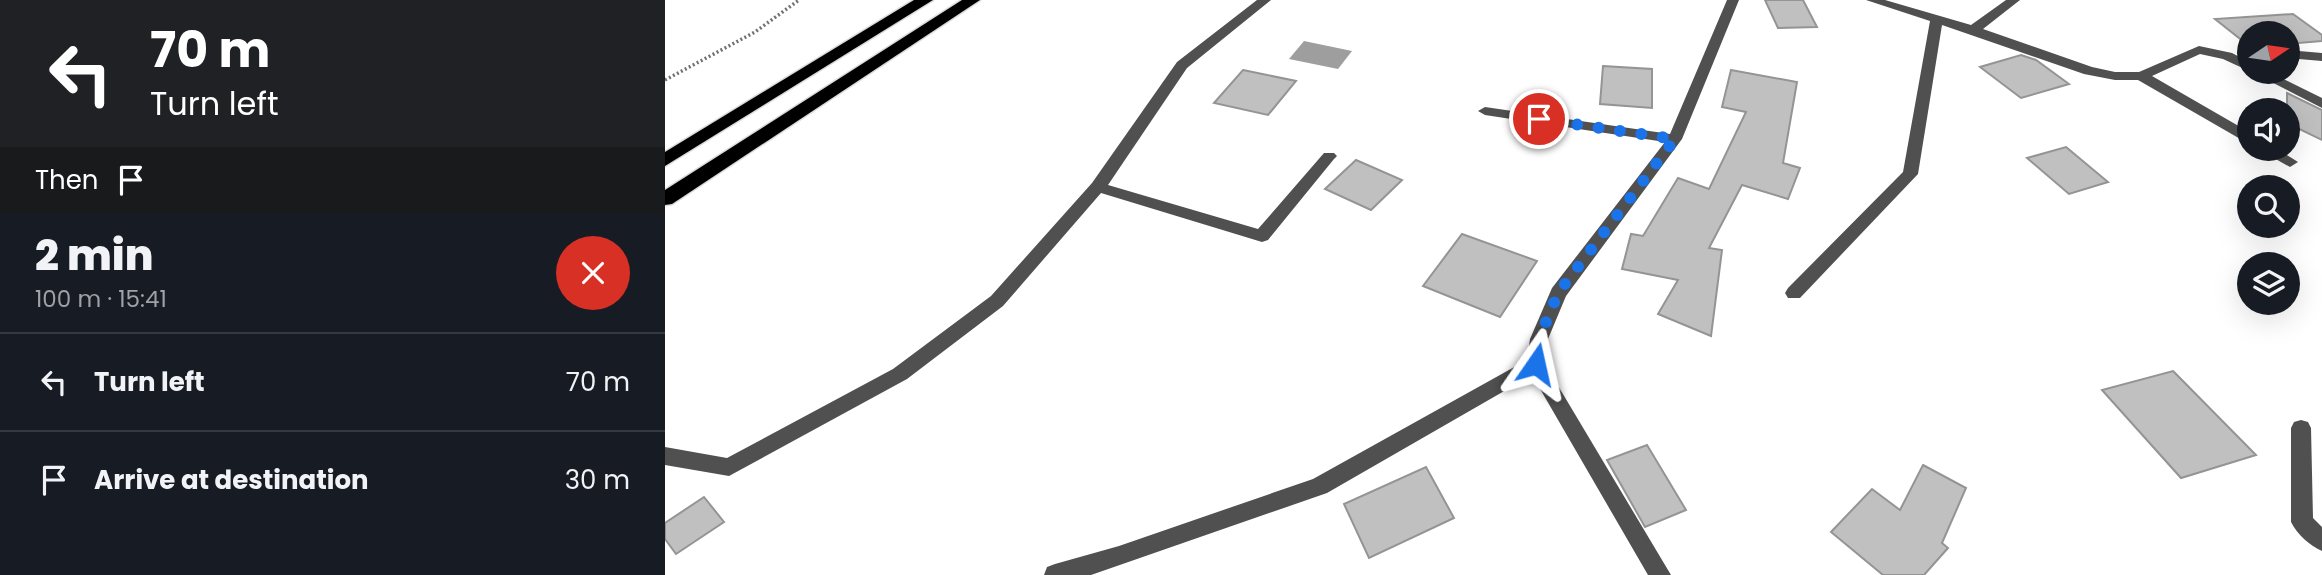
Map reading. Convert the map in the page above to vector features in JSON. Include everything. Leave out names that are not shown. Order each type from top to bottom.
[{"type":"highway","points":[[665,160],[925,0]]},
{"type":"highway","points":[[665,199],[972,0]]},
{"type":"street","points":[[665,456],[729,467],[900,374],[997,301],[1098,187],[1182,65],[1265,0]]},
{"type":"street","points":[[1660,575],[1549,391],[1536,364],[1539,339],[1558,293],[1675,139],[1733,0]]},
{"type":"street","points":[[1872,0],[1973,30],[2089,71],[2115,76],[2141,76],[2199,50],[2237,61]]},
{"type":"street","points":[[1973,30],[2014,0]]},
{"type":"street","points":[[1794,293],[1910,174],[1936,21]]},
{"type":"street","points":[[2227,56],[2237,55]]},
{"type":"street","points":[[2300,55],[2322,57]]},
{"type":"street","points":[[2141,76],[2237,132]]},
{"type":"street","points":[[2283,84],[2322,104]]},
{"type":"street","points":[[1485,111],[1675,139]]},
{"type":"street","points":[[1098,187],[1262,236],[1329,156]]},
{"type":"street","points":[[1055,575],[1119,556],[1320,486],[1536,364]]},
{"type":"street","points":[[2301,428],[2302,522],[2322,541]]},
{"type":"path","points":[[665,80],[755,32],[799,0]]},
{"type":"shaded area","points":[[1304,41],[1352,51],[1338,69],[1289,59]]},
{"type":"building","points":[[1765,0],[1803,0],[1817,27],[1778,28]]},
{"type":"building","points":[[2293,14],[2322,35],[2322,41],[2300,43],[2300,21],[2237,21],[2237,36],[2215,19]]},
{"type":"building","points":[[2021,55],[2036,60],[2069,84],[2021,98],[1980,67]]},
{"type":"building","points":[[1603,66],[1652,69],[1652,108],[1600,104]]},
{"type":"building","points":[[1243,70],[1296,81],[1268,115],[1214,103]]},
{"type":"building","points":[[1731,70],[1797,82],[1783,163],[1800,168],[1788,199],[1742,185],[1709,248],[1722,250],[1711,336],[1658,314],[1678,280],[1622,269],[1631,234],[1643,236],[1678,178],[1709,189],[1746,112],[1722,107]]},
{"type":"building","points":[[2300,99],[2322,110],[2322,140],[2300,129]]},
{"type":"building","points":[[2066,147],[2108,182],[2069,194],[2027,158]]},
{"type":"building","points":[[1356,160],[1402,180],[1371,210],[1325,189]]},
{"type":"building","points":[[1462,234],[1537,261],[1500,317],[1423,286]]},
{"type":"building","points":[[2173,371],[2256,455],[2181,478],[2102,390]]},
{"type":"building","points":[[1647,445],[1686,510],[1645,527],[1607,460]]},
{"type":"building","points":[[1923,465],[1966,488],[1942,543],[1948,548],[1924,575],[1883,575],[1831,532],[1872,489],[1900,510]]},
{"type":"building","points":[[1426,467],[1454,518],[1369,558],[1344,504]]},
{"type":"building","points":[[704,497],[724,522],[676,554],[665,539],[665,523]]},
{"type":"route","points":[[1536,364],[1539,339],[1558,293],[1675,139],[1539,119]]}]
